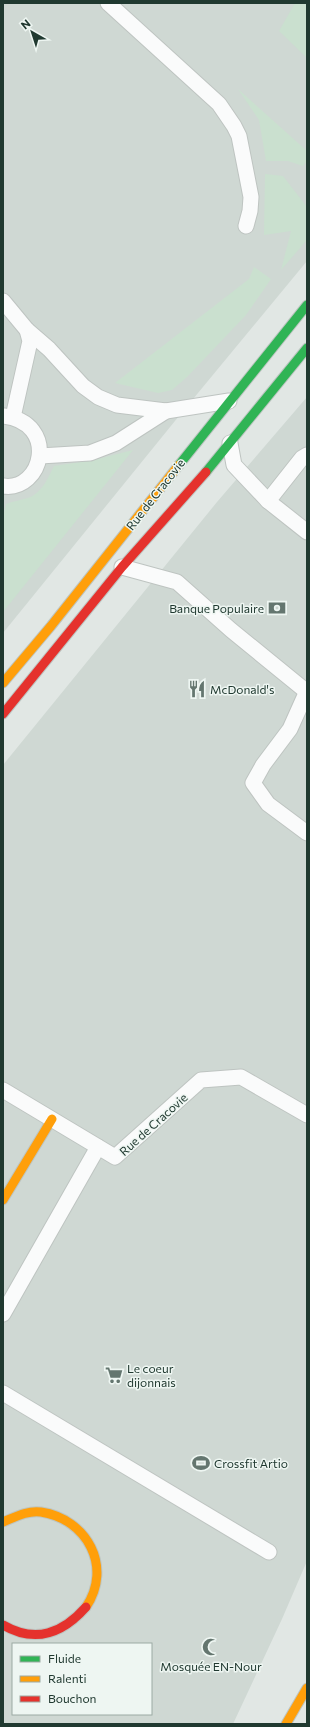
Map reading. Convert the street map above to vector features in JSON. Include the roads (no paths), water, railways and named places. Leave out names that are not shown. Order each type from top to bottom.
[{"type":"main road","name":"Rue de Cracovie","points":[[3,683],[51,626],[307,305]]},
{"type":"main road","name":"Rue de Cracovie","points":[[3,714],[122,567],[203,476],[307,348]]},
{"type":"main road","points":[[3,1200],[52,1119]]},
{"type":"main road","points":[[3,1522],[20,1514],[40,1512],[60,1516],[77,1526],[90,1542],[97,1561],[98,1581],[92,1600],[88,1606],[80,1617],[64,1629],[44,1634],[24,1634],[3,1625]]},
{"type":"main road","points":[[286,1724],[307,1688]]},
{"type":"lane","points":[[108,3],[219,104],[234,126],[239,136],[251,197],[250,211],[246,226]]},
{"type":"lane","points":[[3,300],[27,330],[49,349],[83,386],[98,397],[117,405],[166,411],[229,401]]},
{"type":"lane","points":[[3,486],[18,484],[29,478],[36,468],[40,456],[40,444],[35,432],[26,423],[8,417],[30,341],[27,330]]},
{"type":"lane","points":[[40,456],[90,453],[116,443],[166,411]]},
{"type":"lane","points":[[230,443],[234,465],[268,501],[307,532]]},
{"type":"lane","points":[[268,501],[302,458],[307,455]]},
{"type":"lane","points":[[122,567],[177,582],[231,630],[307,692],[290,729],[263,765],[253,783],[268,804],[307,833]]},
{"type":"lane","name":"Rue de Cracovie","points":[[3,1090],[115,1158],[201,1080],[241,1077],[307,1115]]},
{"type":"lane","points":[[3,1314],[98,1147]]},
{"type":"lane","points":[[3,1393],[269,1552]]},
{"type":"place","name":"Banque Populaire","points":[[277,608]]},
{"type":"place","name":"McDonald's","points":[[197,689]]},
{"type":"place","name":"Le coeur dijonnais","points":[[114,1375]]},
{"type":"place","name":"Crossfit Artio","points":[[201,1463]]},
{"type":"place","name":"Mosquée EN-Nour","points":[[211,1647]]}]
